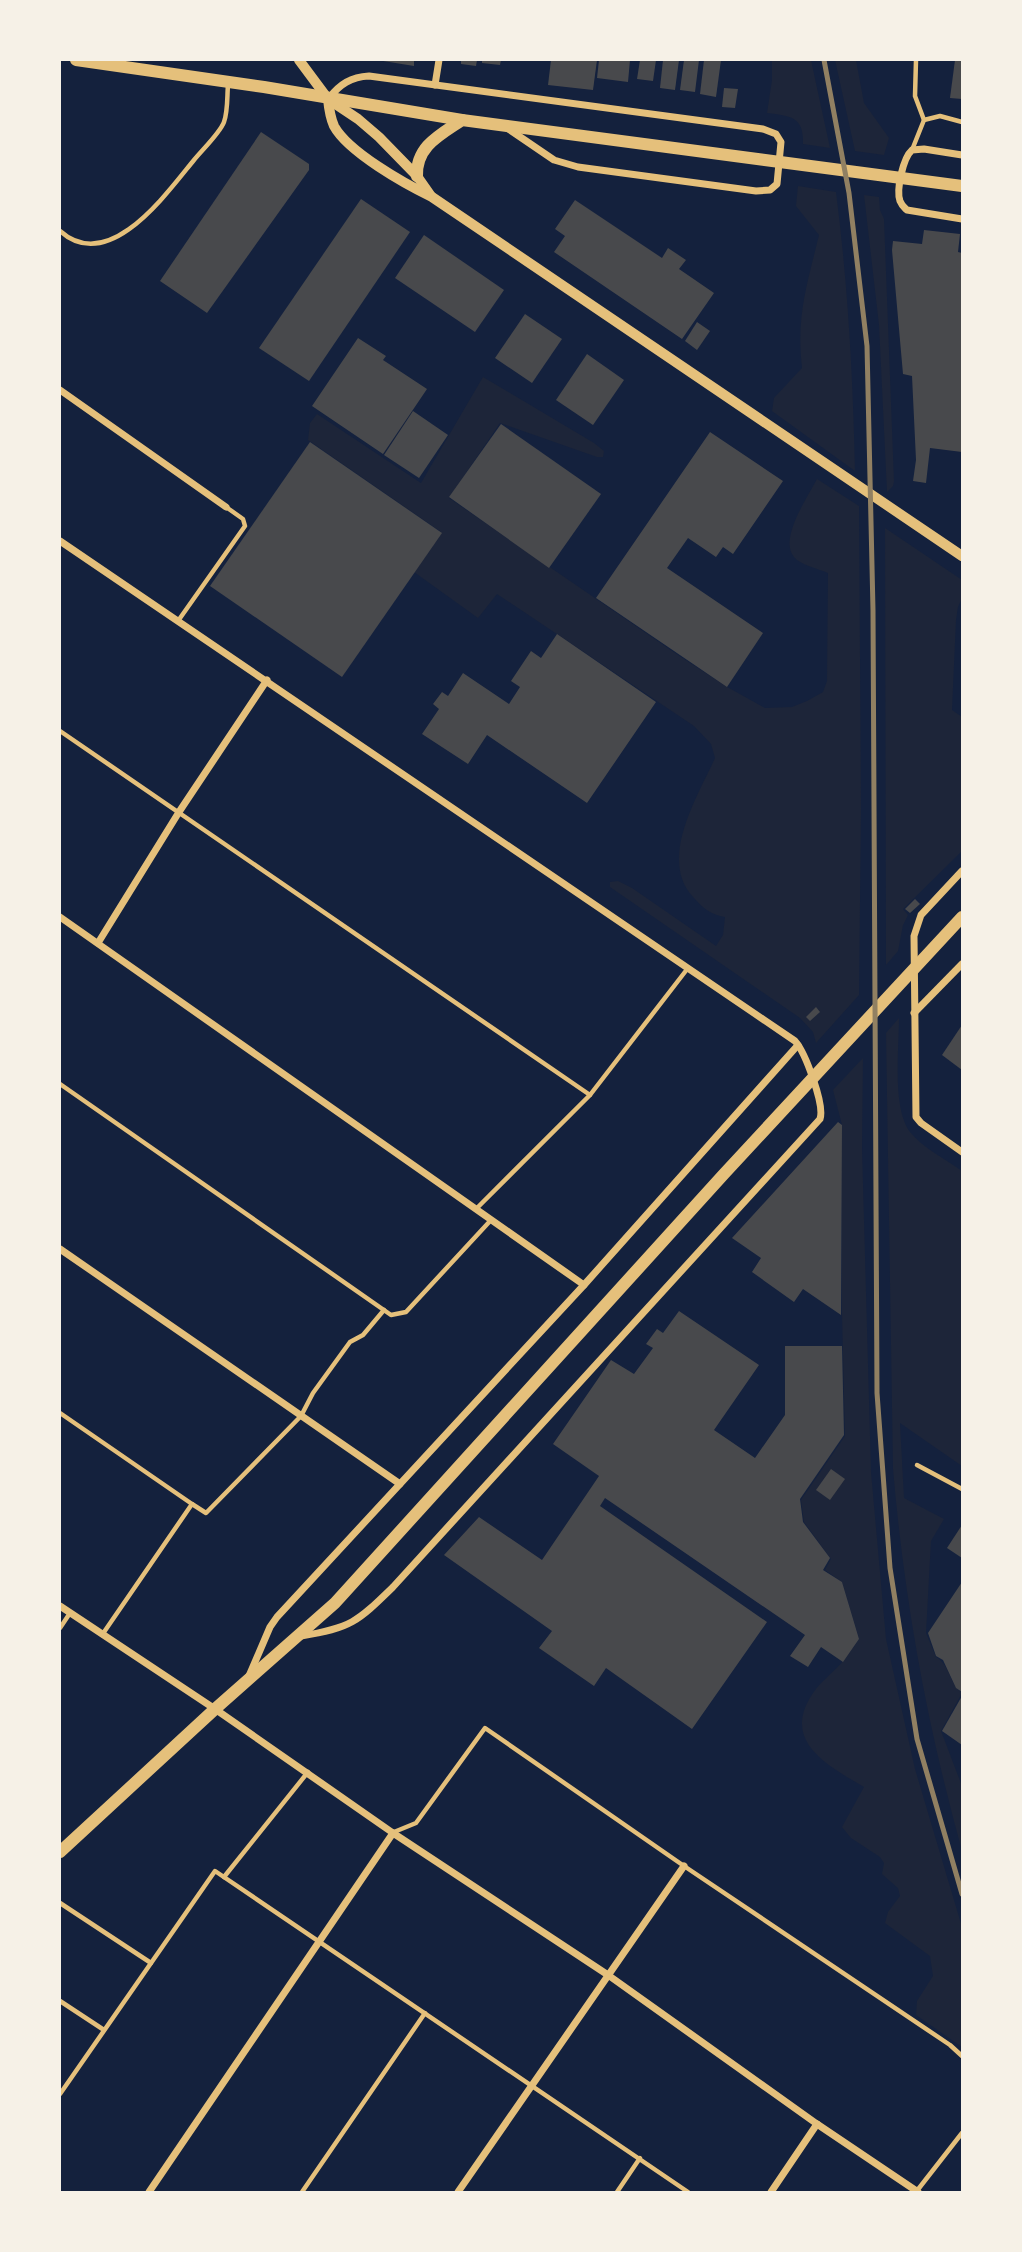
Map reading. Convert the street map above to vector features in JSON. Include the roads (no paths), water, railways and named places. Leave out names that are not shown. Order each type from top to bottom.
[{"type":"main road","points":[[76,60],[503,126],[962,186]]},
{"type":"main road","points":[[417,176],[420,155],[425,147],[462,120]]},
{"type":"main road","points":[[60,1852],[335,1603],[723,1175],[962,917]]},
{"type":"street","points":[[299,60],[328,99],[379,137],[417,176],[432,197]]},
{"type":"street","points":[[435,85],[439,60]]},
{"type":"street","points":[[328,99],[344,83],[357,76],[369,76],[763,129],[776,134],[781,142],[777,184],[770,190],[756,191],[578,167],[554,160],[503,126]]},
{"type":"street","points":[[328,99],[330,117],[336,129],[363,155],[398,180],[432,197],[962,556]]},
{"type":"street","points":[[962,155],[924,149],[912,150],[905,158],[900,200],[907,210],[914,213],[962,219]]},
{"type":"street","points":[[60,390],[226,507]]},
{"type":"street","points":[[60,541],[689,967],[798,1045],[820,1104],[820,1119],[393,1587],[361,1618],[344,1627],[299,1637]]},
{"type":"street","points":[[98,943],[179,812],[267,680]]},
{"type":"street","points":[[962,871],[921,915],[914,936],[916,1116],[921,1123],[962,1152]]},
{"type":"street","points":[[60,917],[584,1285]]},
{"type":"street","points":[[914,1013],[962,964]]},
{"type":"street","points":[[247,1681],[277,1617],[584,1285],[798,1045]]},
{"type":"street","points":[[60,1249],[400,1484]]},
{"type":"street","points":[[60,1606],[308,1772],[393,1833],[608,1975],[917,2192]]},
{"type":"street","points":[[149,2193],[393,1833]]},
{"type":"street","points":[[458,2193],[684,1866]]},
{"type":"street","points":[[771,2193],[817,2124]]},
{"type":"lane","points":[[912,150],[924,120],[915,96],[915,60]]},
{"type":"lane","points":[[60,231],[70,240],[84,244],[108,242],[136,224],[161,201],[224,123],[228,82]]},
{"type":"lane","points":[[924,120],[940,116],[962,122]]},
{"type":"lane","points":[[178,621],[245,526],[243,519],[226,507]]},
{"type":"lane","points":[[60,731],[590,1095]]},
{"type":"lane","points":[[475,1209],[590,1095],[689,967]]},
{"type":"lane","points":[[60,1084],[391,1315],[406,1312],[491,1220]]},
{"type":"lane","points":[[60,1413],[206,1513],[302,1416],[313,1394],[349,1342],[363,1335],[384,1310]]},
{"type":"lane","points":[[917,1465],[962,1489]]},
{"type":"lane","points":[[102,1635],[192,1504]]},
{"type":"lane","points":[[60,1628],[70,1613]]},
{"type":"lane","points":[[393,1833],[415,1823],[485,1728],[950,2045],[962,2056]]},
{"type":"lane","points":[[224,1877],[308,1772]]},
{"type":"lane","points":[[60,2094],[215,1871],[688,2193]]},
{"type":"lane","points":[[60,1903],[151,1962]]},
{"type":"lane","points":[[60,2001],[104,2030]]},
{"type":"lane","points":[[302,2193],[425,2012]]},
{"type":"lane","points":[[917,2192],[962,2133]]},
{"type":"lane","points":[[617,2193],[640,2158]]},
{"type":"railway","points":[[824,60],[849,193],[867,346],[873,610],[877,1393],[890,1568],[917,1739],[962,1894]]}]
